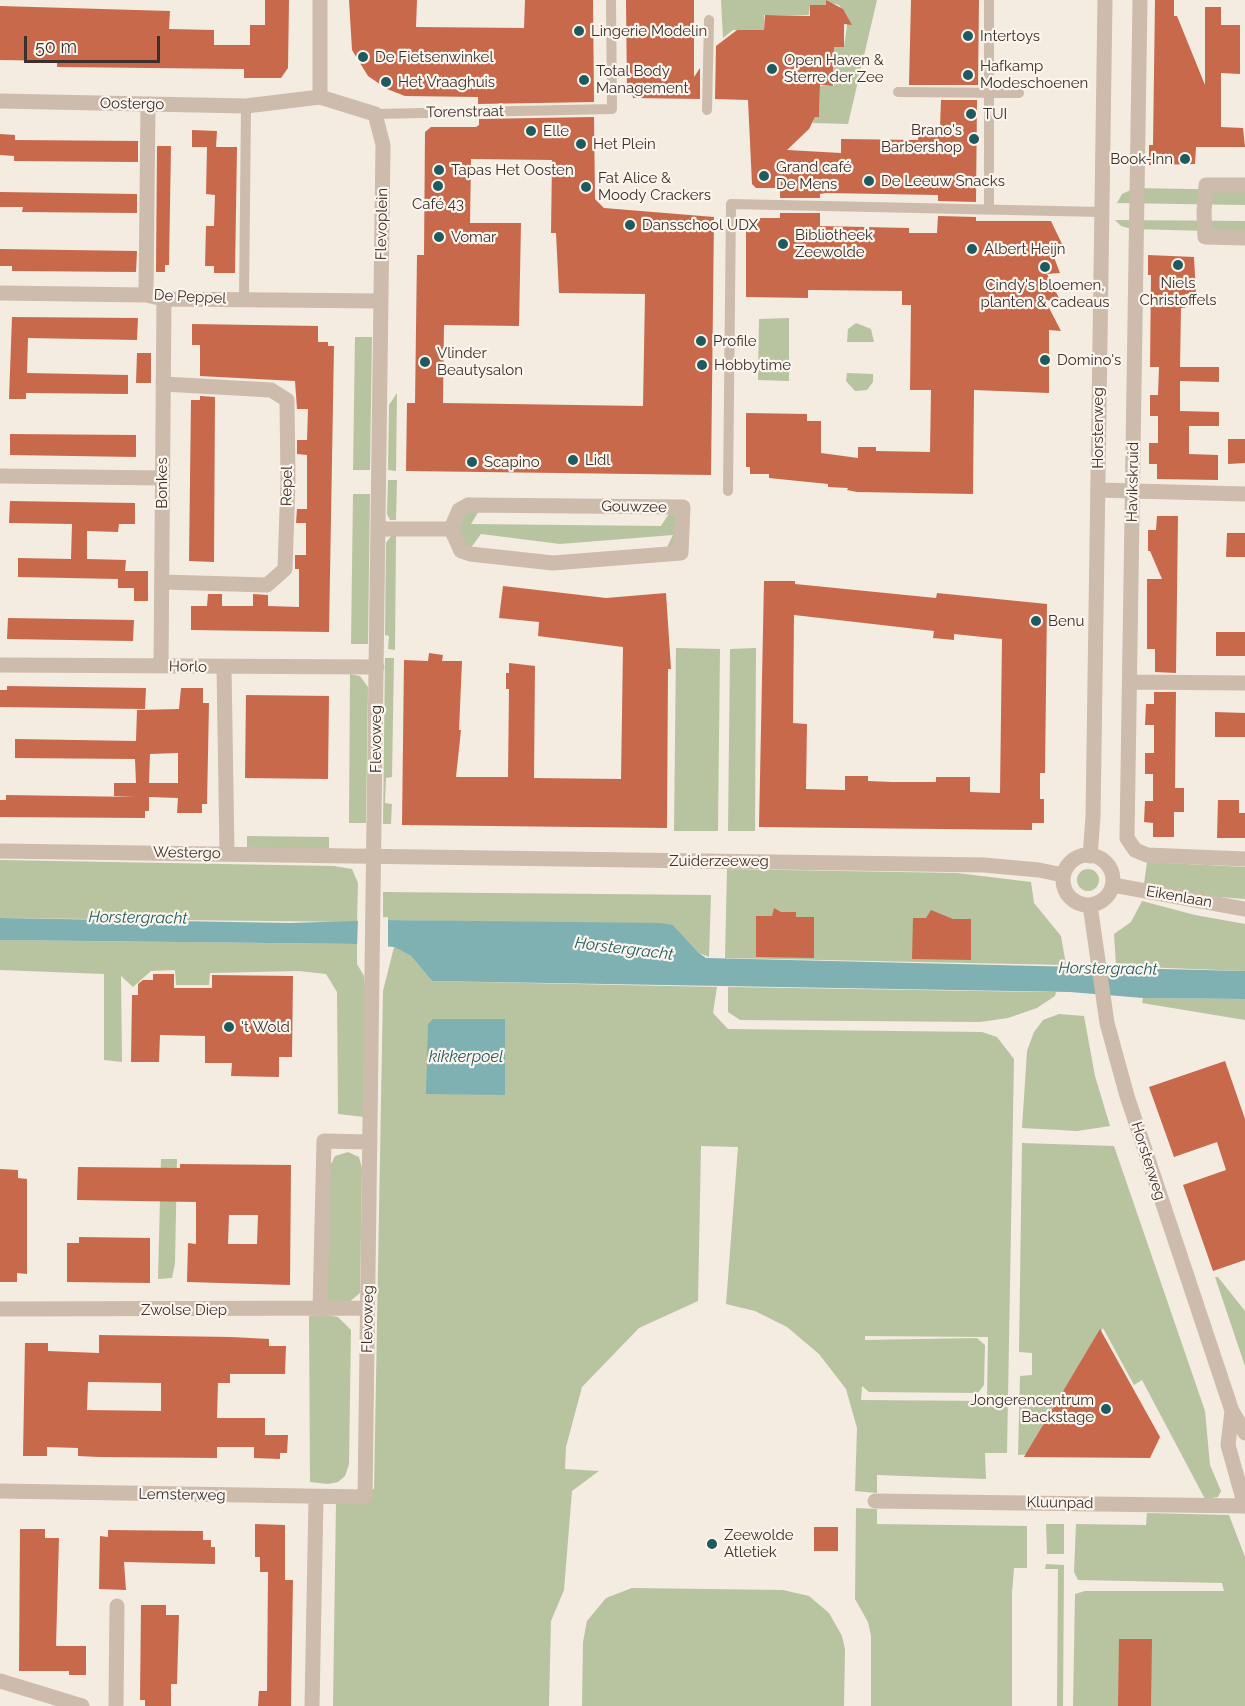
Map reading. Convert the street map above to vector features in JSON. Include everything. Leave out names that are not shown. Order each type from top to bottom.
[{"type":"street","points":[[320,0],[320,97]]},
{"type":"street","name":"Torenstraat","points":[[320,97],[375,114],[612,109],[611,0]]},
{"type":"street","points":[[988,0],[989,209]]},
{"type":"street","name":"Horsterweg","points":[[1090,856],[1093,818],[1105,0]]},
{"type":"street","name":"Havikskruid","points":[[1140,0],[1127,838],[1135,850],[1147,855],[1245,859]]},
{"type":"street","points":[[707,110],[710,20]]},
{"type":"street","points":[[898,92],[1019,93]]},
{"type":"street","name":"Oostergo","points":[[0,101],[246,106],[320,97]]},
{"type":"street","points":[[146,295],[148,104]]},
{"type":"street","points":[[244,299],[246,106]]},
{"type":"street","name":"Flevoplein","points":[[375,114],[383,145],[381,336]]},
{"type":"street","points":[[1245,185],[1206,185],[1204,212],[1205,237],[1245,238]]},
{"type":"street","points":[[728,491],[731,204],[1102,212]]},
{"type":"street","name":"De Peppel","points":[[0,293],[146,295],[164,299],[381,301]]},
{"type":"street","name":"Bonkes","points":[[161,666],[164,299]]},
{"type":"street","name":"Flevoweg","points":[[365,1497],[381,336]]},
{"type":"street","name":"Repel","points":[[162,582],[267,585],[285,569],[288,481],[287,400],[271,390],[163,384]]},
{"type":"street","points":[[0,476],[162,478]]},
{"type":"street","points":[[1098,490],[1245,494]]},
{"type":"street","name":"Gouwzee","points":[[468,505],[683,507],[681,553],[553,563],[461,551],[451,529],[459,510],[468,505]]},
{"type":"street","points":[[379,529],[451,529]]},
{"type":"street","name":"Horlo","points":[[0,665],[377,667]]},
{"type":"street","points":[[224,667],[227,853]]},
{"type":"street","points":[[1131,682],[1245,683]]},
{"type":"street","name":"Westergo","points":[[0,851],[227,853],[375,858]]},
{"type":"street","points":[[1090,856],[1108,865],[1113,885],[1102,902],[1090,905],[1070,898],[1063,884],[1063,875],[1076,858],[1090,856]]},
{"type":"street","name":"Zuiderzeeweg","points":[[375,858],[984,865],[1039,870],[1063,875]]},
{"type":"street","name":"Eikenlaan","points":[[1113,885],[1245,909]]},
{"type":"street","name":"Horsterweg","points":[[1090,905],[1100,960],[1107,1023],[1126,1096],[1232,1411],[1245,1433]]},
{"type":"street","points":[[320,1310],[324,1141],[370,1142]]},
{"type":"street","name":"Zwolse Diep","points":[[0,1309],[320,1310],[368,1308]]},
{"type":"street","points":[[0,1309],[0,1317]]},
{"type":"street","name":"Horsterweg","points":[[1232,1411],[1228,1445],[1245,1506]]},
{"type":"street","name":"Lemsterweg","points":[[0,1491],[316,1498],[365,1497]]},
{"type":"street","points":[[312,1706],[316,1498]]},
{"type":"street","name":"Kluunpad","points":[[875,1501],[1245,1506]]},
{"type":"street","points":[[116,1706],[117,1606]]},
{"type":"street","points":[[0,1682],[82,1706]]},
{"type":"green space","points":[[721,0],[877,0],[848,124],[813,123],[814,117],[819,117],[820,86],[834,86],[834,47],[844,47],[848,18],[839,5],[826,2],[826,5],[810,5],[809,15],[764,15],[764,30],[733,30],[723,38]]},
{"type":"green space","points":[[1135,188],[1245,190],[1245,205],[1117,203],[1122,194]]},
{"type":"green space","points":[[1115,220],[1245,221],[1245,232],[1132,229],[1121,226]]},
{"type":"green space","points":[[789,318],[789,381],[758,380],[759,319]]},
{"type":"green space","points":[[856,323],[871,329],[874,342],[847,342],[848,329]]},
{"type":"green space","points":[[355,337],[372,337],[370,470],[353,470]]},
{"type":"green space","points":[[847,373],[873,374],[873,382],[867,390],[855,391],[846,381]]},
{"type":"green space","points":[[397,393],[396,471],[388,470],[389,405]]},
{"type":"green space","points":[[388,480],[397,480],[396,520],[390,520],[387,514]]},
{"type":"green space","points":[[353,494],[370,494],[368,644],[351,644]]},
{"type":"green space","points":[[480,509],[471,524],[661,526],[670,512],[676,514],[678,545],[665,551],[673,535],[560,544],[481,534],[470,549],[465,548],[456,527],[463,513]]},
{"type":"green space","points":[[391,536],[396,536],[395,650],[388,649],[389,636],[385,635],[386,543]]},
{"type":"green space","points":[[676,648],[720,649],[718,831],[674,831]]},
{"type":"green space","points":[[756,648],[755,831],[728,831],[730,649]]},
{"type":"green space","points":[[385,658],[394,658],[392,777],[386,778],[385,803],[392,804],[391,824],[383,824]]},
{"type":"green space","points":[[350,674],[360,676],[368,687],[366,823],[349,823]]},
{"type":"green space","points":[[247,836],[329,837],[329,849],[247,848]]},
{"type":"green space","points":[[0,860],[334,866],[352,869],[358,883],[357,922],[0,918]]},
{"type":"green space","points":[[1147,862],[1245,867],[1245,899],[1205,896],[1144,884]]},
{"type":"green space","points":[[727,869],[957,873],[1031,882],[1034,903],[1061,936],[1066,965],[725,958]]},
{"type":"green space","points":[[1088,869],[1098,876],[1099,880],[1092,890],[1088,891],[1078,884],[1077,880],[1084,870]]},
{"type":"green space","points":[[383,892],[711,895],[709,957],[699,953],[673,925],[383,920]]},
{"type":"green space","points":[[1142,901],[1195,915],[1245,924],[1245,971],[1116,966],[1114,934],[1131,922]]},
{"type":"green space","points":[[0,940],[357,944],[357,964],[364,976],[365,986],[364,1117],[338,1114],[337,992],[326,974],[299,971],[210,973],[209,985],[176,985],[175,970],[151,971],[133,987],[121,976],[122,1062],[104,1060],[104,974],[0,970]]},
{"type":"green space","points":[[394,947],[411,956],[432,981],[717,987],[713,1013],[728,1029],[982,1032],[997,1037],[1014,1059],[1007,1453],[985,1453],[986,1479],[877,1475],[877,1493],[855,1491],[857,1428],[846,1389],[819,1354],[787,1327],[755,1311],[726,1304],[738,1147],[701,1146],[698,1301],[639,1328],[582,1387],[566,1447],[565,1469],[599,1471],[572,1491],[564,1590],[551,1621],[549,1706],[333,1706],[336,1501],[374,1489],[383,991]],"holes":[[[865,1336],[988,1337],[987,1401],[861,1400],[862,1386],[869,1392],[978,1393],[984,1385],[985,1345],[977,1338],[865,1340]]]},
{"type":"green space","points":[[728,987],[1056,992],[1055,996],[1037,1008],[1008,1018],[980,1022],[740,1020],[728,1012]]},
{"type":"green space","points":[[1143,998],[1245,999],[1245,1020],[1142,1003]]},
{"type":"green space","points":[[1059,1014],[1084,1016],[1095,1076],[1110,1126],[1077,1131],[1022,1128],[1027,1051],[1034,1032],[1043,1020]]},
{"type":"green space","points":[[1022,1143],[1114,1146],[1205,1411],[1210,1465],[1221,1491],[1218,1497],[1205,1499],[1142,1380],[1134,1385],[1103,1328],[1033,1454],[1018,1455],[1020,1376],[1032,1375],[1032,1353],[1019,1352]]},
{"type":"green space","points":[[348,1152],[359,1157],[362,1168],[360,1293],[348,1303],[326,1302],[329,1168],[335,1156]]},
{"type":"green space","points":[[161,1159],[177,1159],[175,1263],[172,1278],[158,1279]]},
{"type":"green space","points":[[1215,1277],[1218,1277],[1245,1311],[1245,1366]]},
{"type":"green space","points":[[309,1316],[338,1317],[351,1330],[349,1464],[345,1476],[338,1482],[328,1484],[310,1482]]},
{"type":"green space","points":[[856,1508],[877,1509],[877,1524],[1027,1526],[1027,1568],[1014,1568],[1012,1706],[871,1706],[871,1636],[868,1622],[855,1599]]},
{"type":"green space","points":[[1147,1513],[1229,1515],[1245,1557],[1245,1706],[1073,1706],[1075,1594],[1085,1591],[1224,1591],[1222,1583],[1078,1580],[1074,1572],[1076,1524],[1146,1525]]},
{"type":"green space","points":[[1046,1524],[1064,1524],[1064,1554],[1047,1554]]},
{"type":"green space","points":[[1046,1564],[1064,1565],[1063,1706],[1057,1706],[1058,1569],[1045,1569]]},
{"type":"green space","points":[[632,1588],[783,1590],[809,1596],[829,1613],[842,1636],[845,1649],[844,1706],[582,1706],[583,1642],[587,1621],[606,1598]]},
{"type":"water","name":"Horstergracht","points":[[0,918],[291,923],[383,920],[660,923],[673,925],[706,958],[1245,971],[1245,999],[1143,998],[1070,992],[432,981],[411,956],[394,947],[357,944],[0,940]]},
{"type":"water","name":"kikkerpoel","points":[[433,1019],[505,1019],[505,1095],[426,1094],[428,1024]]},
{"type":"pier","points":[[388,917],[388,950],[357,947],[358,919]]},
{"type":"building","points":[[265,0],[289,0],[288,68],[281,78],[244,78],[244,69],[57,67],[57,61],[0,60],[0,6],[170,11],[169,29],[214,30],[214,45],[250,45],[250,25],[265,25]]},
{"type":"building","points":[[349,0],[417,0],[416,27],[524,28],[525,0],[593,0],[594,102],[478,104],[478,97],[405,96],[387,89],[368,76],[352,50]]},
{"type":"building","points":[[626,0],[694,0],[694,77],[700,68],[700,99],[633,98],[632,92],[627,93]]},
{"type":"building","points":[[826,0],[843,9],[852,25],[844,24],[844,47],[834,47],[833,86],[820,85],[819,117],[815,117],[809,129],[787,150],[841,153],[841,139],[918,140],[919,127],[940,127],[941,100],[977,100],[976,202],[938,201],[938,195],[826,193],[820,194],[820,198],[780,198],[780,188],[756,188],[752,184],[748,100],[715,99],[716,46],[737,30],[764,30],[765,15],[810,16],[810,5],[826,5]]},
{"type":"building","points":[[911,0],[979,0],[978,85],[909,85]]},
{"type":"building","points":[[1155,0],[1174,0],[1174,16],[1177,16],[1205,85],[1205,7],[1221,7],[1221,25],[1240,25],[1240,74],[1221,73],[1221,127],[1243,128],[1245,147],[1196,147],[1195,164],[1149,165],[1149,145],[1153,145]]},
{"type":"building","points":[[594,117],[595,199],[604,208],[714,217],[711,475],[406,471],[407,403],[415,403],[417,255],[424,255],[425,132],[431,127],[476,127],[479,125],[479,119]],"holes":[[[471,159],[552,160],[551,233],[556,233],[559,293],[645,294],[643,406],[443,403],[444,325],[519,326],[521,223],[470,223]]]},
{"type":"building","points":[[192,130],[217,131],[216,147],[237,147],[235,273],[214,273],[214,266],[205,266],[206,226],[214,226],[215,195],[206,194],[207,147],[192,147]]},
{"type":"building","points":[[0,134],[15,135],[15,140],[138,141],[138,162],[14,161],[14,156],[0,155]]},
{"type":"building","points":[[157,146],[171,146],[169,265],[165,265],[165,272],[156,272]]},
{"type":"building","points":[[0,192],[137,194],[137,213],[22,212],[23,207],[0,207]]},
{"type":"building","points":[[780,213],[820,213],[820,226],[909,228],[909,233],[937,233],[938,216],[976,217],[976,221],[1051,221],[1062,244],[1049,244],[1060,273],[1047,274],[1061,302],[1045,300],[1061,331],[1049,330],[1049,393],[974,390],[973,494],[857,492],[847,490],[848,488],[828,487],[828,484],[769,478],[769,474],[750,474],[750,467],[746,467],[746,413],[807,414],[807,421],[821,421],[821,453],[858,458],[858,447],[876,447],[876,451],[930,452],[931,390],[910,390],[911,305],[902,305],[902,291],[808,290],[808,298],[746,297],[746,231],[756,232],[756,218],[780,218]]},
{"type":"building","points":[[0,249],[137,251],[136,272],[12,271],[12,266],[0,266]]},
{"type":"building","points":[[1148,255],[1194,257],[1196,294],[1185,294],[1185,308],[1181,308],[1180,367],[1219,367],[1219,382],[1180,381],[1180,411],[1219,412],[1219,426],[1189,426],[1189,454],[1218,455],[1218,480],[1157,479],[1157,464],[1149,464],[1149,443],[1158,443],[1158,416],[1150,416],[1150,395],[1158,395],[1159,367],[1150,367],[1151,275],[1148,275]]},
{"type":"building","points":[[12,317],[138,318],[137,340],[28,338],[27,373],[128,375],[128,394],[26,393],[26,399],[9,399]]},
{"type":"building","points":[[192,324],[318,326],[318,342],[328,342],[328,346],[334,346],[329,632],[191,630],[191,606],[207,606],[208,594],[222,594],[222,606],[253,606],[253,594],[268,595],[268,606],[299,607],[299,569],[295,569],[295,555],[306,555],[306,523],[296,523],[297,509],[307,509],[307,455],[297,454],[297,440],[307,440],[308,409],[297,409],[295,381],[200,376],[200,345],[192,345]]},
{"type":"building","points":[[137,353],[151,353],[151,383],[136,383]]},
{"type":"building","points":[[200,396],[215,397],[214,562],[189,561],[191,400],[200,400]]},
{"type":"building","points":[[10,434],[136,435],[136,457],[10,455]]},
{"type":"building","points":[[1228,439],[1245,439],[1245,463],[1228,464]]},
{"type":"building","points":[[10,501],[135,503],[135,524],[119,524],[118,532],[87,531],[87,559],[126,560],[125,571],[148,571],[148,601],[134,601],[134,588],[118,588],[118,579],[18,577],[18,558],[71,559],[72,524],[9,523]]},
{"type":"building","points":[[1157,516],[1178,516],[1176,673],[1155,672],[1155,649],[1147,649],[1147,579],[1162,579],[1148,551],[1148,530],[1156,530]]},
{"type":"building","points":[[1227,533],[1245,533],[1245,557],[1226,557]]},
{"type":"building","points":[[764,581],[795,581],[795,584],[936,598],[937,593],[1047,604],[1045,773],[1040,773],[1040,799],[1044,799],[1044,823],[1032,823],[1032,830],[759,827]],"holes":[[[794,615],[934,631],[933,638],[954,640],[954,634],[1002,639],[1000,793],[970,792],[970,777],[936,777],[936,782],[892,782],[868,781],[868,776],[845,776],[845,790],[806,789],[807,724],[793,723]]]},
{"type":"building","points":[[503,586],[606,598],[666,593],[671,669],[668,669],[667,828],[402,825],[404,660],[428,661],[429,653],[443,655],[442,661],[462,661],[459,730],[461,730],[456,777],[508,777],[509,689],[506,689],[506,673],[509,673],[509,663],[535,666],[534,778],[621,779],[623,647],[538,636],[539,622],[499,618]]},
{"type":"building","points":[[8,618],[134,620],[133,641],[7,639]]},
{"type":"building","points":[[1216,632],[1245,632],[1245,656],[1216,656]]},
{"type":"building","points":[[7,686],[146,688],[145,709],[0,707],[0,690],[7,690]]},
{"type":"building","points":[[181,688],[203,688],[203,703],[209,703],[207,804],[202,804],[202,813],[177,813],[178,798],[149,797],[149,811],[145,811],[145,818],[0,817],[0,800],[6,800],[6,795],[136,797],[114,796],[114,783],[136,783],[135,759],[15,758],[15,739],[136,741],[137,710],[179,709]],"holes":[[[178,753],[178,783],[149,783],[150,754]]]},
{"type":"building","points":[[1154,692],[1176,692],[1175,788],[1184,788],[1184,812],[1174,812],[1174,837],[1153,837],[1153,823],[1144,822],[1145,801],[1153,801],[1153,774],[1145,774],[1145,753],[1154,753],[1154,725],[1145,725],[1146,704],[1154,704]]},
{"type":"building","points":[[246,695],[329,696],[328,779],[245,778]]},
{"type":"building","points":[[1215,712],[1245,713],[1245,737],[1215,737]]},
{"type":"building","points":[[1218,800],[1239,800],[1239,813],[1245,813],[1245,838],[1217,838]]},
{"type":"building","points":[[774,908],[781,912],[796,912],[796,917],[814,917],[814,958],[756,957],[756,916],[772,916]]},
{"type":"building","points":[[931,910],[953,919],[971,919],[971,960],[912,959],[913,918],[926,918]]},
{"type":"building","points":[[153,974],[174,974],[174,988],[212,988],[212,975],[293,976],[292,1057],[279,1057],[279,1077],[231,1076],[232,1063],[205,1063],[205,1036],[160,1035],[159,1062],[131,1062],[132,995],[138,995],[138,984],[143,980],[153,980]]},
{"type":"building","points":[[1225,1061],[1245,1119],[1245,1260],[1213,1271],[1183,1185],[1226,1170],[1217,1142],[1174,1157],[1149,1087]]},
{"type":"building","points":[[180,1164],[291,1165],[290,1285],[187,1282],[188,1243],[196,1244],[196,1202],[77,1200],[78,1167],[180,1168]],"holes":[[[229,1215],[258,1215],[257,1244],[228,1244]]]},
{"type":"building","points":[[0,1169],[18,1170],[18,1178],[27,1179],[27,1274],[17,1273],[17,1282],[0,1282]]},
{"type":"building","points":[[79,1237],[150,1238],[150,1283],[67,1282],[67,1243],[79,1243]]},
{"type":"building","points":[[1100,1329],[1160,1437],[1150,1458],[1024,1457]]},
{"type":"building","points":[[99,1335],[269,1339],[269,1346],[286,1346],[285,1374],[230,1374],[230,1383],[218,1383],[217,1418],[265,1418],[265,1435],[288,1435],[287,1453],[280,1453],[280,1459],[254,1458],[254,1447],[217,1447],[217,1458],[99,1457],[78,1456],[78,1448],[47,1447],[47,1456],[23,1456],[25,1343],[48,1343],[48,1351],[99,1353]],"holes":[[[88,1382],[161,1383],[161,1411],[87,1410]]]},
{"type":"building","points":[[255,1524],[285,1525],[285,1580],[293,1580],[291,1706],[258,1706],[259,1691],[267,1691],[268,1572],[260,1572],[260,1557],[255,1557]]},
{"type":"building","points":[[814,1527],[838,1527],[838,1551],[814,1551]]},
{"type":"building","points":[[20,1529],[45,1529],[45,1538],[59,1538],[56,1646],[86,1646],[86,1675],[69,1675],[69,1671],[19,1671]]},
{"type":"building","points":[[108,1530],[203,1531],[203,1540],[211,1540],[211,1547],[215,1547],[215,1564],[124,1562],[126,1590],[99,1589],[100,1536],[108,1537]]},
{"type":"building","points":[[141,1605],[166,1605],[166,1615],[179,1615],[177,1684],[171,1684],[171,1706],[145,1706],[145,1700],[140,1700]]},
{"type":"building","points":[[1119,1639],[1152,1639],[1151,1706],[1118,1706]]},
{"type":"place","name":"Lingerie Modelin","points":[[579,31]]},
{"type":"place","name":"Intertoys","points":[[968,36]]},
{"type":"place","name":"De Fietsenwinkel","points":[[363,57]]},
{"type":"place","name":"Open Haven & Sterre der Zee","points":[[772,69]]},
{"type":"place","name":"Hafkamp Modeschoenen","points":[[968,75]]},
{"type":"place","name":"Total Body Management","points":[[584,80]]},
{"type":"place","name":"Het Vraaghuis","points":[[386,82]]},
{"type":"place","name":"TUI","points":[[971,114]]},
{"type":"place","name":"Elle","points":[[531,131]]},
{"type":"place","name":"Brano's Barbershop","points":[[974,139]]},
{"type":"place","name":"Het Plein","points":[[581,144]]},
{"type":"place","name":"Book-Inn","points":[[1185,159]]},
{"type":"place","name":"Tapas Het Oosten","points":[[439,170]]},
{"type":"place","name":"Grand café De Mens","points":[[764,176]]},
{"type":"place","name":"De Leeuw Snacks","points":[[869,181]]},
{"type":"place","name":"Café 43","points":[[438,186]]},
{"type":"place","name":"Fat Alice & Moody Crackers","points":[[586,187]]},
{"type":"place","name":"Dansschool UDX","points":[[630,225]]},
{"type":"place","name":"Vomar","points":[[439,237]]},
{"type":"place","name":"Bibliotheek Zeewolde","points":[[783,244]]},
{"type":"place","name":"Albert Heijn","points":[[972,249]]},
{"type":"place","name":"Niels Christoffels","points":[[1178,265]]},
{"type":"place","name":"Cindy's bloemen, planten & cadeaus","points":[[1045,267]]},
{"type":"place","name":"Profile","points":[[701,341]]},
{"type":"place","name":"Domino's","points":[[1045,360]]},
{"type":"place","name":"Vlinder Beautysalon","points":[[425,362]]},
{"type":"place","name":"Hobbytime","points":[[702,365]]},
{"type":"place","name":"Lidl","points":[[573,460]]},
{"type":"place","name":"Scapino","points":[[472,462]]},
{"type":"place","name":"Benu","points":[[1036,621]]},
{"type":"place","name":"'t Wold","points":[[229,1027]]},
{"type":"place","name":"Jongerencentrum Backstage","points":[[1106,1409]]},
{"type":"place","name":"Zeewolde Atletiek","points":[[712,1544]]}]
